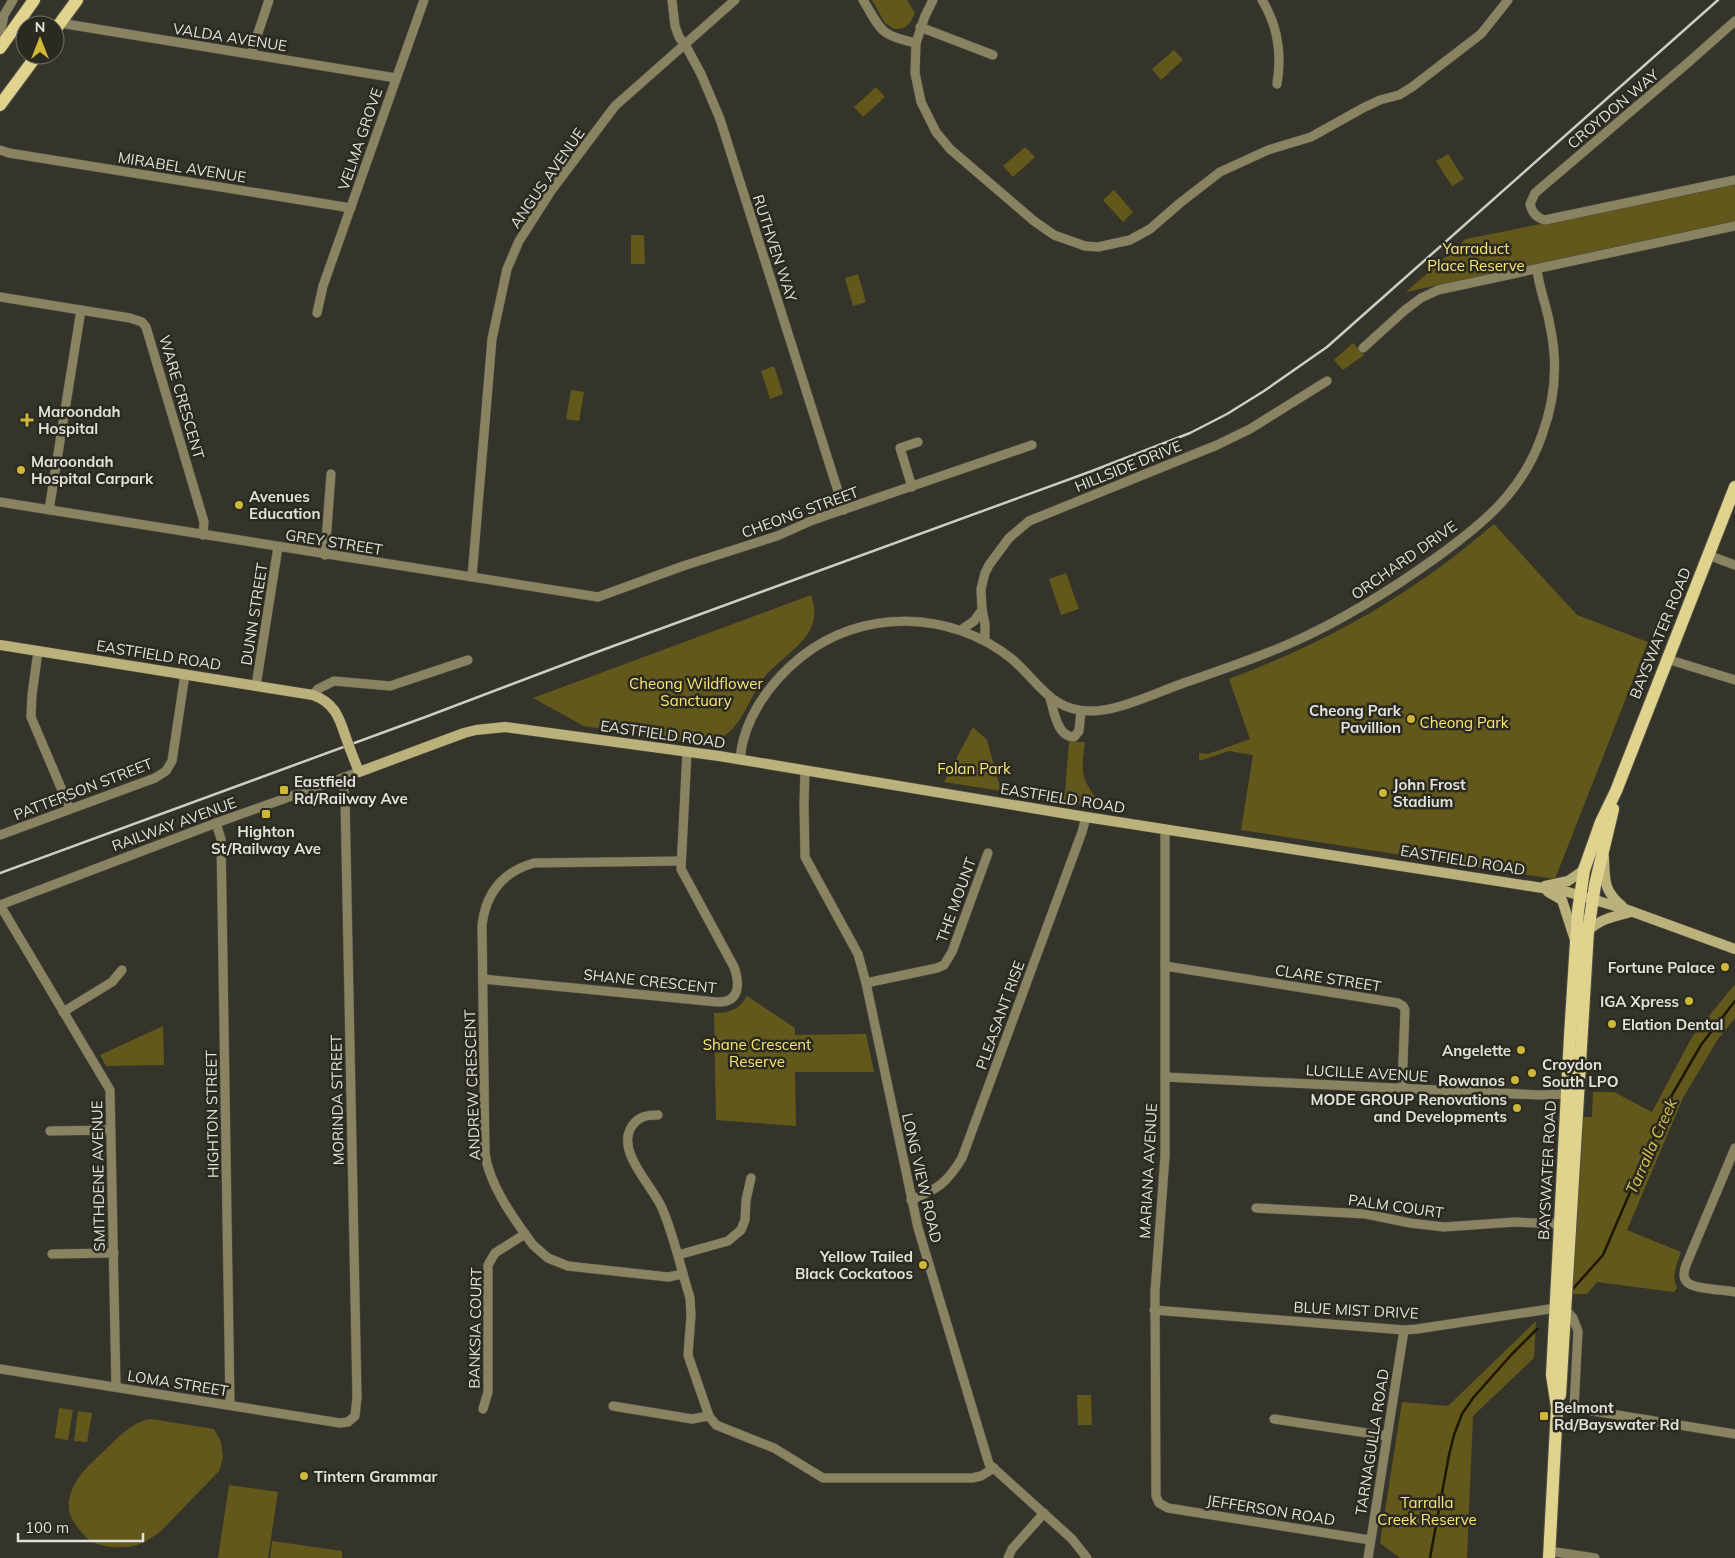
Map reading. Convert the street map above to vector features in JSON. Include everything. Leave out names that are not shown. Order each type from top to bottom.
[{"type":"main road","points":[[0,48],[34,0]]},
{"type":"main road","points":[[65,17],[77,0]]},
{"type":"main road","points":[[0,105],[30,65]]},
{"type":"main road","name":"BAYSWATER ROAD","points":[[1549,1554],[1557,1407],[1552,1375],[1560,1309],[1588,931],[1584,870],[1601,822],[1616,791],[1735,487]]},
{"type":"main road","name":"EASTFIELD ROAD","points":[[0,645],[322,698],[332,706],[338,716],[359,772],[476,730],[498,727],[524,728],[740,760],[1086,817],[1537,887],[1586,897],[1628,910],[1735,949]]},
{"type":"main road","name":"BAYSWATER ROAD","points":[[1560,1309],[1561,1224],[1575,940],[1586,897],[1604,851],[1616,791]]},
{"type":"main road","points":[[1604,851],[1607,889],[1612,898],[1628,910]]},
{"type":"main road","points":[[1537,887],[1568,881],[1584,870]]},
{"type":"main road","points":[[1537,887],[1562,900],[1575,940]]},
{"type":"main road","points":[[1588,931],[1593,925],[1602,920],[1628,910]]},
{"type":"main road","points":[[1567,1094],[1578,1086]]},
{"type":"street","points":[[0,35],[4,15],[13,0]]},
{"type":"street","points":[[251,54],[270,0]]},
{"type":"street","name":"VELMA GROVE","points":[[317,313],[323,286],[424,0]]},
{"type":"street","name":"RUTHVEN WAY","points":[[672,0],[675,26],[679,37],[701,74],[720,120],[844,510]]},
{"type":"street","name":"ANGUS AVENUE","points":[[472,577],[492,339],[507,269],[519,241],[551,191],[615,106],[736,0]]},
{"type":"street","points":[[863,0],[882,32],[898,39],[916,43]]},
{"type":"street","points":[[933,0],[927,9],[920,27],[914,62],[924,109],[936,132],[950,150],[1034,221],[1054,235],[1070,242],[1098,247],[1112,246],[1130,240],[1150,229],[1220,172],[1268,150],[1311,137],[1363,108],[1380,100],[1399,95],[1481,34],[1508,0]]},
{"type":"street","points":[[1266,1],[1277,38],[1280,58],[1277,84]]},
{"type":"street","name":"CROYDON WAY","points":[[1735,21],[1690,62],[1535,193],[1530,204],[1539,219],[1545,220],[1735,180]]},
{"type":"street","points":[[920,27],[993,55]]},
{"type":"street","name":"VALDA AVENUE","points":[[65,28],[251,54],[396,78]]},
{"type":"street","name":"MIRABEL AVENUE","points":[[3,152],[351,208]]},
{"type":"street","points":[[1363,348],[1405,310],[1421,298],[1438,290],[1735,226]]},
{"type":"street","name":"ORCHARD DRIVE","points":[[1081,711],[1102,710],[1126,703],[1262,655],[1327,626],[1402,582],[1456,543],[1498,506],[1514,490],[1525,474],[1543,433],[1552,402],[1555,377],[1554,353],[1550,325],[1540,291],[1537,269]]},
{"type":"street","name":"WARE CRESCENT","points":[[0,297],[130,318],[142,322],[146,327],[204,522],[203,535]]},
{"type":"street","points":[[49,510],[81,310]]},
{"type":"street","name":"HILLSIDE DRIVE","points":[[985,641],[981,589],[985,573],[1009,538],[1028,521],[1217,445],[1250,429],[1327,381]]},
{"type":"street","points":[[912,487],[900,448],[918,442]]},
{"type":"street","name":"CHEONG STREET","points":[[576,594],[598,597],[683,566],[778,536],[813,520],[1032,446]]},
{"type":"street","points":[[324,555],[331,474]]},
{"type":"street","name":"GREY STREET","points":[[0,502],[576,594]]},
{"type":"street","name":"DUNN STREET","points":[[256,686],[278,547]]},
{"type":"street","points":[[1708,555],[1735,565]]},
{"type":"street","points":[[962,630],[974,621],[982,610]]},
{"type":"street","points":[[740,760],[741,746],[762,699],[778,677],[792,663],[818,644],[848,630],[879,622],[922,621],[962,630],[985,641],[1014,661],[1050,698],[1067,708],[1081,711],[1078,734],[1074,737],[1064,735],[1060,730],[1050,698]]},
{"type":"street","points":[[38,651],[31,700],[31,717],[70,809]]},
{"type":"street","points":[[1667,659],[1735,680]]},
{"type":"street","points":[[313,695],[318,689],[334,681],[390,686],[468,660]]},
{"type":"street","name":"PATTERSON STREET","points":[[0,835],[155,778],[166,772],[172,761],[185,674]]},
{"type":"street","name":"SHANE CRESCENT","points":[[483,979],[717,1002],[730,999],[735,994],[738,987],[737,976],[681,868],[687,752]]},
{"type":"street","name":"LONG VIEW ROAD","points":[[806,771],[804,804],[805,857],[858,954],[866,983],[918,1228],[989,1464],[1072,1539],[1087,1558]]},
{"type":"street","name":"RAILWAY AVENUE","points":[[0,905],[216,823],[359,772]]},
{"type":"street","name":"MORINDA STREET","points":[[342,778],[345,798],[357,1403],[356,1413],[351,1420]]},
{"type":"street","name":"PLEASANT RISE","points":[[911,1200],[933,1190],[945,1181],[962,1158],[1086,817]]},
{"type":"street","name":"HIGHTON STREET","points":[[216,823],[221,839],[230,1405]]},
{"type":"street","name":"MARIANA AVENUE","points":[[1164,829],[1164,1156],[1154,1310],[1155,1492],[1160,1503],[1168,1508]]},
{"type":"street","name":"THE MOUNT","points":[[866,983],[944,965],[952,952],[988,853]]},
{"type":"street","name":"ANDREW CRESCENT","points":[[680,861],[542,862],[528,865],[509,874],[496,887],[485,907],[482,925],[487,1164],[493,1182],[525,1234],[540,1252],[548,1258],[568,1266],[668,1277],[683,1274]]},
{"type":"street","name":"SMITHDENE AVENUE","points":[[0,905],[110,1090],[116,1387]]},
{"type":"street","name":"CLARE STREET","points":[[1165,966],[1398,1003],[1405,1010],[1402,1089]]},
{"type":"street","points":[[63,1012],[112,982],[122,970]]},
{"type":"street","name":"LUCILLE AVENUE","points":[[1165,1077],[1402,1089],[1567,1094]]},
{"type":"street","points":[[658,1115],[646,1115],[638,1119],[631,1127],[627,1142],[628,1151],[662,1207],[678,1255],[690,1298],[691,1315],[688,1355],[708,1416],[716,1425],[774,1448],[823,1478],[972,1478],[981,1476],[994,1468]]},
{"type":"street","points":[[50,1131],[111,1130]]},
{"type":"street","points":[[1735,1148],[1686,1264],[1684,1275],[1685,1280],[1692,1285],[1735,1292]]},
{"type":"street","points":[[678,1255],[728,1241],[741,1230],[745,1220],[746,1200],[751,1178]]},
{"type":"street","name":"PALM COURT","points":[[1256,1208],[1366,1214],[1410,1223],[1444,1227],[1515,1222],[1561,1224]]},
{"type":"street","name":"BANKSIA COURT","points":[[483,1409],[488,1392],[488,1264],[495,1254],[525,1234]]},
{"type":"street","points":[[52,1254],[114,1253]]},
{"type":"street","points":[[1560,1309],[1573,1318],[1578,1331],[1574,1408]]},
{"type":"street","name":"BLUE MIST DRIVE","points":[[1154,1310],[1417,1330],[1560,1309]]},
{"type":"street","name":"TARNAGULLA ROAD","points":[[1368,1558],[1404,1330]]},
{"type":"street","name":"LOMA STREET","points":[[0,1369],[340,1423],[351,1420]]},
{"type":"street","points":[[612,1406],[692,1419],[708,1416]]},
{"type":"street","points":[[1557,1407],[1574,1408],[1735,1434]]},
{"type":"street","points":[[1274,1419],[1387,1436]]},
{"type":"street","name":"JEFFERSON ROAD","points":[[1168,1508],[1370,1540]]},
{"type":"street","points":[[1008,1558],[1012,1549],[1044,1513]]},
{"type":"street","points":[[1549,1554],[1595,1558]]},
{"type":"green space","points":[[872,0],[907,0],[915,13],[907,26],[894,29],[885,23]]},
{"type":"green space","points":[[1174,50],[1183,60],[1161,80],[1152,69]]},
{"type":"green space","points":[[876,87],[885,97],[863,117],[854,107]]},
{"type":"green space","points":[[1025,147],[1035,157],[1013,177],[1003,166]]},
{"type":"green space","points":[[1448,154],[1464,179],[1452,186],[1436,161]]},
{"type":"green space","name":"Yarraduct Place Reserve","points":[[1735,185],[1735,221],[1406,292],[1466,239]]},
{"type":"green space","points":[[1114,190],[1133,212],[1123,222],[1103,200]]},
{"type":"green space","points":[[631,235],[644,235],[645,264],[631,264]]},
{"type":"green space","points":[[858,274],[866,302],[853,306],[845,278]]},
{"type":"green space","points":[[1353,343],[1364,355],[1343,370],[1334,360]]},
{"type":"green space","points":[[774,366],[783,394],[770,399],[761,371]]},
{"type":"green space","points":[[571,390],[584,392],[579,421],[566,419]]},
{"type":"green space","name":"Cheong Park","points":[[1494,524],[1577,615],[1648,642],[1555,879],[1241,830],[1253,755],[1229,751],[1199,761],[1199,753],[1208,754],[1250,739],[1229,679],[1302,649],[1369,614],[1433,572]]},
{"type":"green space","points":[[1066,573],[1079,609],[1061,615],[1049,579]]},
{"type":"green space","name":"Cheong Wildflower Sanctuary","points":[[811,595],[814,616],[813,624],[808,634],[766,675],[733,728],[716,740],[693,743],[584,726],[533,698]]},
{"type":"green space","name":"Folan Park","points":[[973,727],[987,740],[1001,791],[944,782]]},
{"type":"green space","points":[[1069,742],[1085,742],[1083,774],[1088,786],[1099,802],[1093,806],[1061,801],[1060,798],[1065,792]]},
{"type":"green space","points":[[1735,984],[1735,1018],[1718,1039],[1683,1098],[1627,1230],[1681,1252],[1675,1274],[1677,1288],[1674,1292],[1597,1282],[1587,1294],[1571,1294],[1580,1117],[1592,1117],[1593,1092],[1614,1092],[1652,1112],[1692,1037]]},
{"type":"green space","name":"Shane Crescent Reserve","points":[[747,996],[795,1028],[795,1035],[866,1034],[874,1072],[795,1072],[796,1126],[716,1120],[714,1013],[737,1008]]},
{"type":"green space","points":[[163,1026],[164,1065],[106,1066],[100,1055]]},
{"type":"green space","name":"Tarralla Creek Reserve","points":[[1536,1321],[1534,1358],[1473,1416],[1467,1558],[1400,1558],[1380,1543],[1402,1402],[1448,1406]]},
{"type":"green space","points":[[1077,1395],[1091,1395],[1092,1425],[1078,1425]]},
{"type":"green space","points":[[59,1408],[73,1410],[68,1440],[55,1438]]},
{"type":"green space","points":[[78,1411],[92,1413],[87,1442],[74,1441]]},
{"type":"green space","points":[[151,1419],[214,1429],[221,1442],[223,1458],[219,1471],[160,1532],[140,1544],[118,1547],[92,1542],[73,1521],[70,1513],[69,1501],[74,1486],[86,1468],[122,1434],[132,1426]]},
{"type":"green space","points":[[229,1485],[278,1492],[268,1558],[218,1558]]},
{"type":"green space","points":[[272,1541],[342,1551],[342,1558],[270,1558]]},
{"type":"waterway","name":"Tarralla Creek","points":[[1571,1291],[1603,1255],[1672,1095],[1701,1045],[1735,1001]]},
{"type":"waterway","name":"Tarralla Creek","points":[[1430,1558],[1449,1455],[1462,1414],[1473,1398],[1537,1329]]},
{"type":"railway","points":[[0,873],[1092,471],[1190,433],[1227,414],[1264,391],[1327,347],[1718,0]]},
{"type":"place","name":"Maroondah Hospital","points":[[27,420]]},
{"type":"place","name":"Maroondah Hospital Carpark","points":[[21,470]]},
{"type":"place","name":"Avenues Education","points":[[239,505]]},
{"type":"place","name":"Cheong Park Pavillion","points":[[1411,719]]},
{"type":"place","name":"Eastfield Rd/Railway Ave","points":[[284,790]]},
{"type":"place","name":"John Frost Stadium","points":[[1383,793]]},
{"type":"place","name":"Highton St/Railway Ave","points":[[266,814]]},
{"type":"place","name":"Fortune Palace","points":[[1725,967]]},
{"type":"place","name":"IGA Xpress","points":[[1689,1001]]},
{"type":"place","name":"Elation Dental","points":[[1612,1024]]},
{"type":"place","name":"Angelette","points":[[1521,1050]]},
{"type":"place","name":"Croydon South LPO","points":[[1532,1073]]},
{"type":"place","name":"Rowanos","points":[[1515,1080]]},
{"type":"place","name":"MODE GROUP Renovations and Developments","points":[[1517,1108]]},
{"type":"place","name":"Yellow Tailed Black Cockatoos","points":[[923,1265]]},
{"type":"place","name":"Belmont Rd/Bayswater Rd","points":[[1544,1416]]},
{"type":"place","name":"Tintern Grammar","points":[[304,1476]]}]
